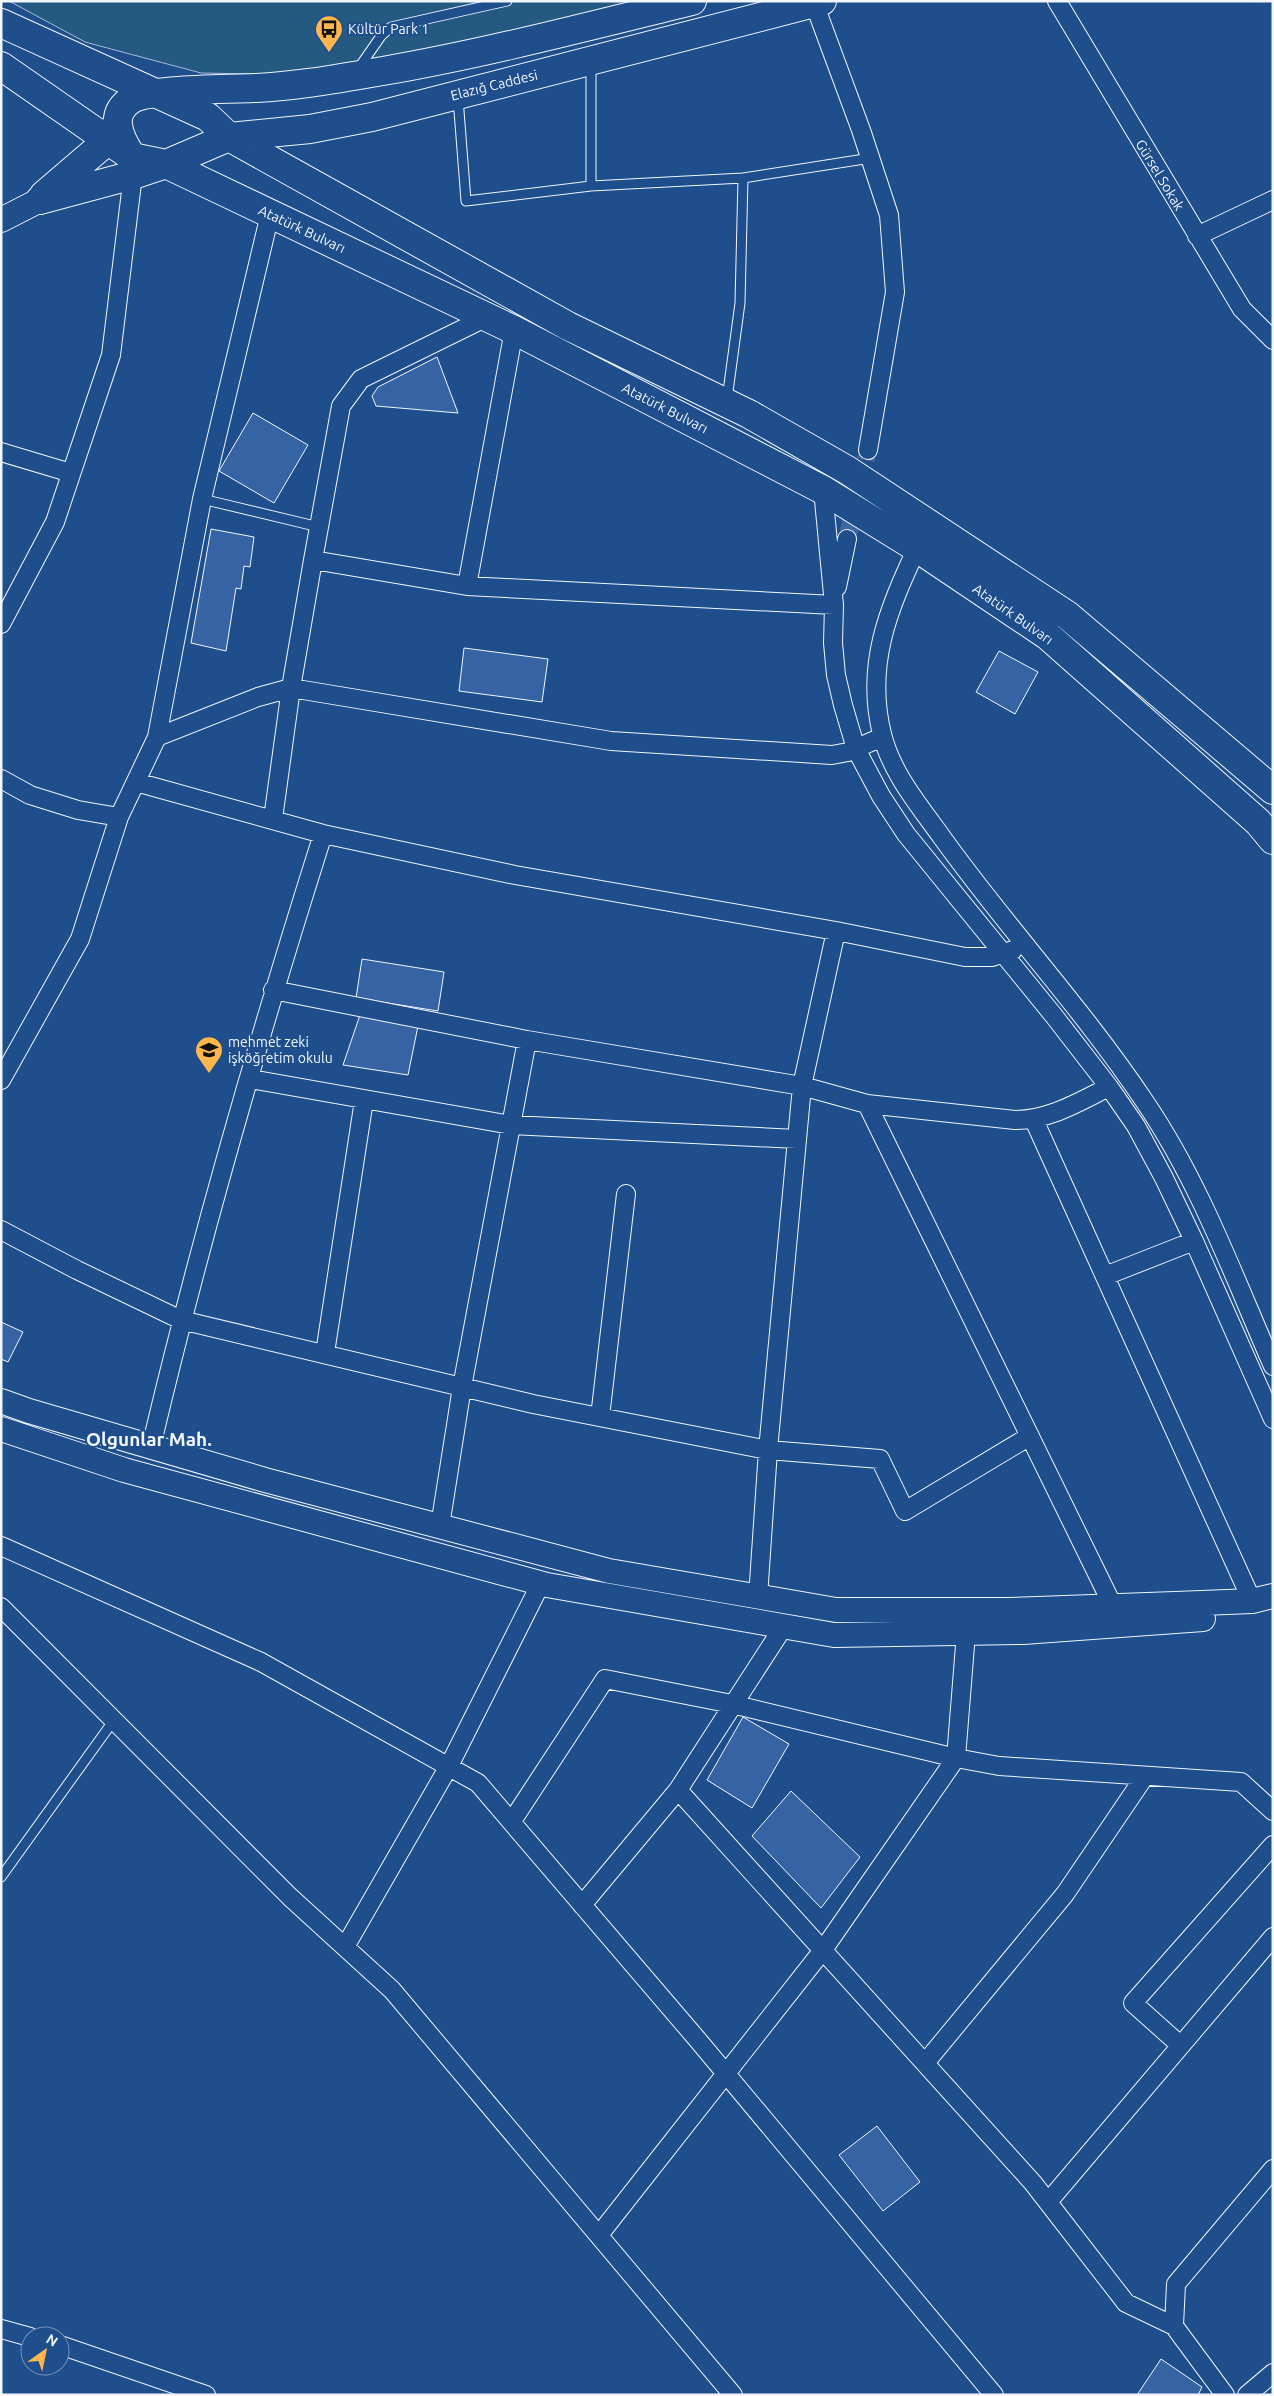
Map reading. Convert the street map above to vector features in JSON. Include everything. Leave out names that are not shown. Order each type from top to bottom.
[{"type":"main road","points":[[40,200],[112,134],[120,110],[134,98],[155,93],[260,88],[352,76],[467,56],[692,1]]},
{"type":"main road","name":"Elazığ Caddesi","points":[[166,164],[229,137],[310,129],[372,117],[818,2]]},
{"type":"main road","name":"Atatürk Bulvarı","points":[[1,23],[208,117],[229,137],[568,326],[726,403],[847,470],[1067,615],[1273,790]]},
{"type":"main road","name":"Atatürk Bulvarı","points":[[1,66],[112,134],[132,166],[166,164],[514,330],[823,490],[917,548],[1048,636],[1258,822],[1273,840]]},
{"type":"main road","points":[[1,220],[40,200],[132,166]]},
{"type":"main road","points":[[1,1400],[265,1480],[609,1571],[836,1610],[1008,1610],[1262,1599]]},
{"type":"main road","points":[[1,1429],[124,1470],[541,1583],[834,1635],[1023,1632],[1273,1614]]},
{"type":"street","name":"Gürsel Sokak","points":[[1057,1],[1242,308],[1273,340]]},
{"type":"street","points":[[818,2],[889,215],[895,292],[868,450]]},
{"type":"street","points":[[1,624],[55,522],[111,355],[132,166]]},
{"type":"street","points":[[1197,236],[1273,200]]},
{"type":"street","points":[[1,1080],[80,939],[119,817],[158,737],[202,499],[270,214]]},
{"type":"street","points":[[273,819],[291,688],[340,406],[361,379],[487,317]]},
{"type":"street","points":[[467,586],[514,330]]},
{"type":"street","points":[[1,452],[71,473]]},
{"type":"street","points":[[823,490],[834,605],[833,643],[836,675],[856,749],[881,796],[906,834],[1109,1087],[1136,1126],[1194,1240],[1273,1419]]},
{"type":"street","points":[[834,605],[847,539]]},
{"type":"street","points":[[917,548],[900,585],[879,647],[875,676],[876,706],[882,737],[894,767],[956,857],[1117,1062],[1173,1147],[1201,1201],[1273,1366]]},
{"type":"street","points":[[313,560],[467,586],[834,605]]},
{"type":"street","points":[[158,737],[258,697],[291,688],[611,741],[832,755],[856,749],[882,737]]},
{"type":"street","points":[[1,779],[30,795],[78,810],[119,817]]},
{"type":"street","points":[[136,782],[323,834],[515,875],[836,931],[965,957],[979,958],[1003,954],[1025,946]]},
{"type":"street","points":[[151,1446],[181,1320],[274,990],[323,834]]},
{"type":"street","points":[[758,1597],[768,1450],[802,1086],[836,931]]},
{"type":"street","points":[[274,990],[527,1040],[802,1086],[867,1104],[1015,1120],[1034,1120],[1046,1117],[1109,1087]]},
{"type":"street","points":[[440,1526],[462,1387],[527,1040]]},
{"type":"street","points":[[250,1079],[511,1125],[797,1139]]},
{"type":"street","points":[[325,1353],[364,1100]]},
{"type":"street","points":[[867,1104],[1114,1606]]},
{"type":"street","points":[[1034,1120],[1105,1276],[1262,1599]]},
{"type":"street","points":[[600,1417],[626,1194]]},
{"type":"street","points":[[1,1230],[77,1270],[181,1320],[533,1404],[768,1450],[880,1459],[905,1511],[1030,1436]]},
{"type":"street","points":[[1105,1276],[1194,1240]]},
{"type":"street","points":[[1,1546],[261,1662],[478,1783],[994,2395]]},
{"type":"street","points":[[345,1947],[449,1766],[541,1583]]},
{"type":"street","points":[[1,1606],[290,1897],[392,1990],[734,2395]]},
{"type":"street","points":[[582,1905],[678,1790],[784,1626]]},
{"type":"street","points":[[599,2235],[823,1950],[956,1758],[966,1633]]},
{"type":"street","points":[[512,1822],[605,1679],[732,1704],[956,1758],[999,1766],[1241,1782],[1273,1811]]},
{"type":"street","points":[[925,2063],[1065,1894],[1145,1776]]},
{"type":"street","points":[[678,1790],[1033,2183],[1126,2303],[1174,2326],[1225,2395]]},
{"type":"street","points":[[1180,2045],[1133,2003],[1273,1845]]},
{"type":"street","points":[[1048,2202],[1273,1937]]},
{"type":"street","points":[[1174,2326],[1176,2284],[1273,2169]]},
{"type":"street","points":[[1,2329],[20,2334]]},
{"type":"street","points":[[70,2348],[206,2395]]},
{"type":"street","points":[[1247,2395],[1273,2373]]},
{"type":"lane","points":[[352,76],[381,36],[391,27],[507,1]]},
{"type":"lane","points":[[591,60],[591,186]]},
{"type":"lane","points":[[457,95],[466,201],[591,186],[743,178],[870,158]]},
{"type":"lane","points":[[726,403],[740,302],[743,178]]},
{"type":"lane","points":[[202,499],[319,527]]},
{"type":"lane","points":[[1,1877],[114,1720]]},
{"type":"shaded area","points":[[9,1],[671,1],[309,75],[201,73],[85,42]]},
{"type":"building","points":[[437,357],[458,413],[376,406],[372,396],[378,387]]},
{"type":"building","points":[[253,413],[308,445],[274,503],[219,471]]},
{"type":"building","points":[[211,529],[254,537],[250,567],[244,566],[241,589],[236,588],[226,651],[191,643]]},
{"type":"building","points":[[464,648],[548,659],[542,702],[459,691]]},
{"type":"building","points":[[999,651],[1038,672],[1015,714],[976,692]]},
{"type":"building","points":[[362,959],[444,972],[438,1011],[356,998]]},
{"type":"building","points":[[360,1015],[418,1026],[408,1075],[343,1065]]},
{"type":"building","points":[[1,1322],[23,1332],[8,1362],[1,1359]]},
{"type":"building","points":[[743,1717],[789,1744],[752,1808],[707,1780]]},
{"type":"building","points":[[791,1791],[860,1857],[821,1908],[752,1836]]},
{"type":"building","points":[[877,2126],[920,2182],[883,2211],[839,2155]]},
{"type":"building","points":[[1161,2359],[1202,2387],[1198,2395],[1137,2395]]},
{"type":"tunnel","points":[[847,539],[868,450]]},
{"type":"place","name":"Kültür Park 1","points":[[329,53]]},
{"type":"place","name":"mehmet zeki işköğretim okulu","points":[[209,1074]]},
{"type":"district","name":"Olgunlar Mah.","points":[[149,1439]]}]
